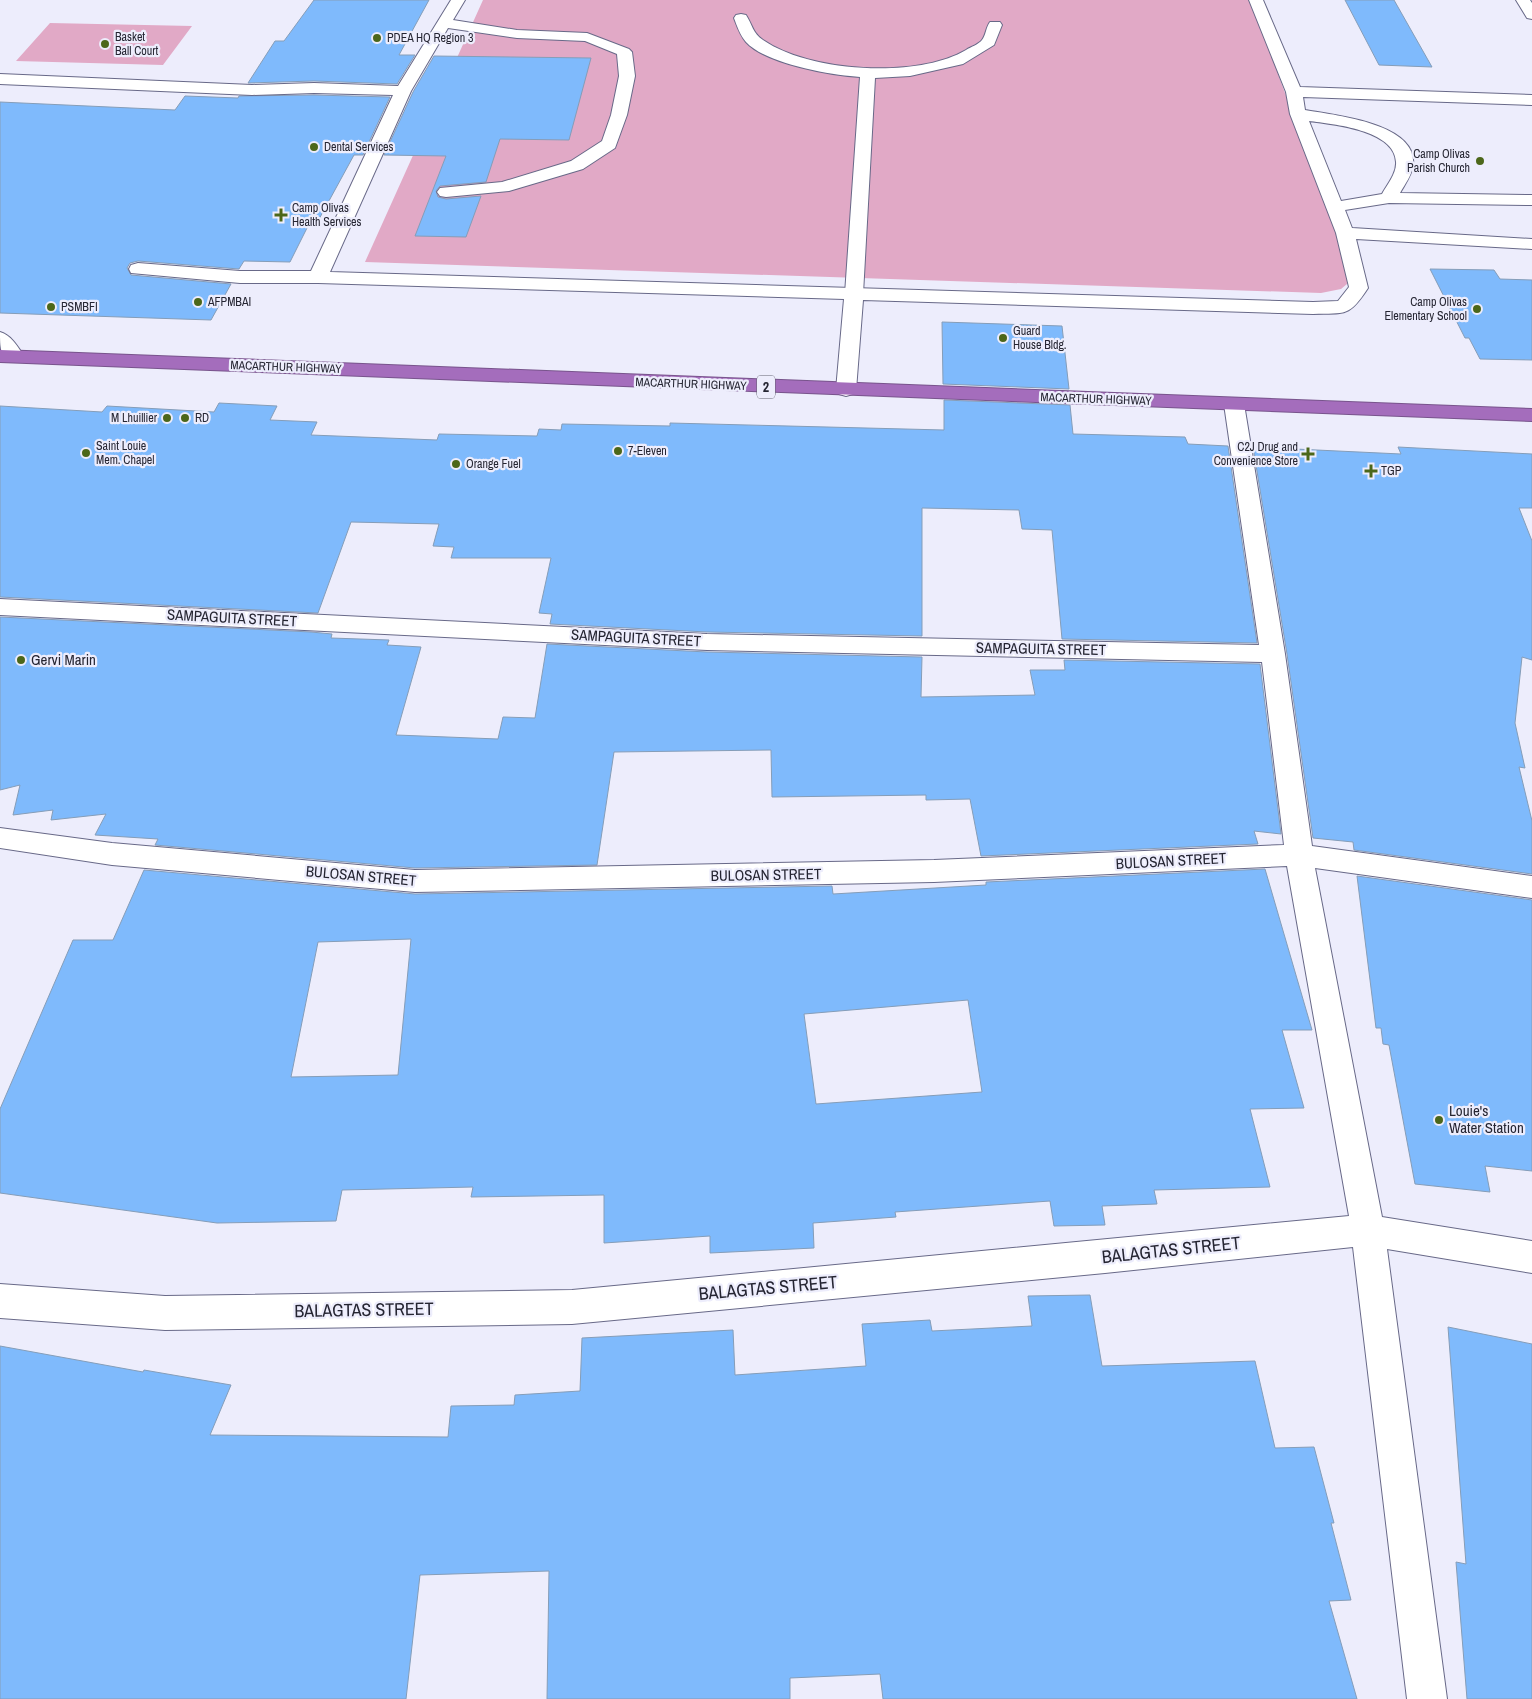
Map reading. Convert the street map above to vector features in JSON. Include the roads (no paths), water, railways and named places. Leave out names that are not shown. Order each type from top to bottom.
[{"type":"highway","name":"MACARTHUR HIGHWAY","points":[[7,356],[846,390],[1532,415]]},
{"type":"street","points":[[318,277],[403,91],[458,0]]},
{"type":"street","points":[[138,269],[240,277],[318,277],[1313,308],[1343,307],[1359,288],[1345,233],[1298,114],[1294,92],[1256,0]]},
{"type":"street","points":[[1523,0],[1532,15]]},
{"type":"street","points":[[741,18],[751,38],[772,51],[809,64],[838,70],[868,72],[900,72],[954,61],[989,42],[995,25]]},
{"type":"street","points":[[443,23],[517,34],[587,37],[624,52],[627,76],[619,115],[609,144],[577,165],[503,187],[446,192]]},
{"type":"street","points":[[846,390],[868,72]]},
{"type":"street","points":[[0,80],[252,90],[314,88],[403,91]]},
{"type":"street","points":[[1294,92],[1532,100]]},
{"type":"street","points":[[1298,114],[1365,127],[1387,135],[1400,146],[1405,162],[1389,198]]},
{"type":"street","points":[[1334,207],[1389,198],[1532,200]]},
{"type":"street","points":[[1345,233],[1532,244]]},
{"type":"street","points":[[0,338],[7,356]]},
{"type":"street","points":[[1234,404],[1273,654],[1299,855],[1368,1230],[1427,1699]]},
{"type":"street","name":"SAMPAGUITA STREET","points":[[0,607],[706,642],[1273,654]]},
{"type":"street","name":"BULOSAN STREET","points":[[0,838],[112,854],[415,882],[934,871],[1299,855],[1532,887]]},
{"type":"street","name":"BALAGTAS STREET","points":[[0,1301],[165,1313],[572,1307],[1096,1258],[1368,1230],[1532,1257]]},
{"type":"place","name":"PDEA HQ Region 3","points":[[377,38]]},
{"type":"place","name":"Basket Ball Court","points":[[105,44]]},
{"type":"place","name":"Dental Services","points":[[314,147]]},
{"type":"place","name":"Camp Olivas Parish Church","points":[[1480,161]]},
{"type":"place","name":"Camp Olivas Health Services","points":[[281,215]]},
{"type":"place","name":"AFPMBAI","points":[[198,302]]},
{"type":"place","name":"PSMBFI","points":[[51,307]]},
{"type":"place","name":"Camp Olivas Elementary School","points":[[1477,309]]},
{"type":"place","name":"Guard House Bldg.","points":[[1003,338]]},
{"type":"place","name":"M Lhuillier","points":[[167,418]]},
{"type":"place","name":"RD","points":[[185,418]]},
{"type":"place","name":"7-Eleven","points":[[618,451]]},
{"type":"place","name":"Saint Louie Mem. Chapel","points":[[86,453]]},
{"type":"place","name":"C2J Drug and Convenience Store","points":[[1308,454]]},
{"type":"place","name":"Orange Fuel","points":[[456,464]]},
{"type":"place","name":"TGP","points":[[1371,471]]},
{"type":"place","name":"Gervi Marin","points":[[21,660]]},
{"type":"place","name":"Louie's Water Station","points":[[1439,1120]]}]
